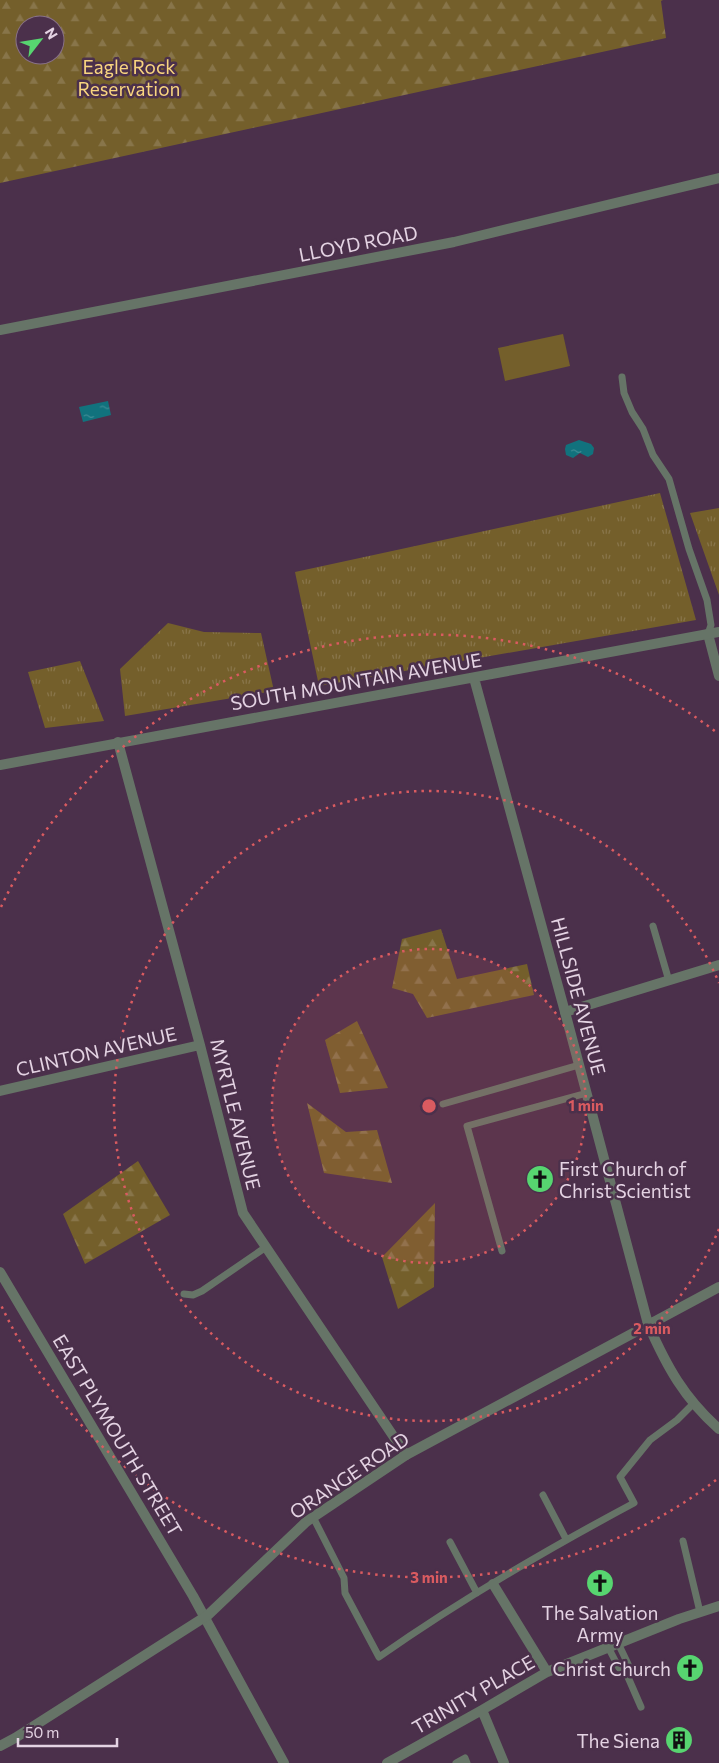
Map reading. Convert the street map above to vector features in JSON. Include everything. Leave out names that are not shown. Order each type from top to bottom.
[{"type":"street","name":"LLOYD ROAD","points":[[0,330],[454,242],[719,178]]},
{"type":"street","name":"SOUTH MOUNTAIN AVENUE","points":[[0,765],[719,632]]},
{"type":"street","points":[[708,634],[719,676]]},
{"type":"street","name":"HILLSIDE AVENUE","points":[[474,678],[648,1324],[662,1356],[682,1389],[693,1404],[719,1429]]},
{"type":"street","name":"MYRTLE AVENUE","points":[[118,742],[200,1045],[243,1213],[406,1455]]},
{"type":"street","points":[[565,1012],[719,965]]},
{"type":"street","name":"CLINTON AVENUE","points":[[0,1091],[200,1045]]},
{"type":"street","name":"EAST PLYMOUTH STREET","points":[[0,1272],[204,1617],[284,1763]]},
{"type":"street","name":"ORANGE ROAD","points":[[0,1746],[204,1617],[306,1522],[406,1455],[719,1287]]},
{"type":"street","points":[[494,1584],[547,1672]]},
{"type":"street","name":"TRINITY PLACE","points":[[387,1763],[547,1672],[613,1645],[719,1606]]},
{"type":"street","points":[[482,1710],[504,1763]]},
{"type":"lane","points":[[622,377],[624,393],[632,412],[643,429],[653,455],[669,478],[689,549],[707,600],[711,626],[708,634]]},
{"type":"lane","points":[[653,926],[669,981]]},
{"type":"lane","points":[[442,1104],[579,1065]]},
{"type":"lane","points":[[502,1251],[467,1126],[587,1093]]},
{"type":"lane","points":[[184,1294],[193,1295],[202,1291],[266,1247]]},
{"type":"lane","points":[[313,1517],[344,1578],[345,1593],[379,1657],[420,1628],[566,1539],[634,1504],[620,1477],[650,1440],[677,1420],[693,1404]]},
{"type":"lane","points":[[543,1495],[566,1539]]},
{"type":"lane","points":[[683,1541],[700,1612]]},
{"type":"lane","points":[[450,1542],[477,1593]]},
{"type":"lane","points":[[613,1645],[624,1667]]},
{"type":"lane","points":[[613,1645],[641,1708]]},
{"type":"lane","points":[[456,1763],[465,1758],[467,1763]]},
{"type":"green space","name":"Eagle Rock Reservation","points":[[0,0],[663,0],[661,1],[666,38],[0,183]]},
{"type":"green space","points":[[563,334],[570,366],[505,381],[498,348]]},
{"type":"green space","points":[[660,493],[696,620],[319,686],[295,572]]},
{"type":"green space","points":[[719,508],[719,595],[690,513]]},
{"type":"green space","points":[[168,623],[204,632],[261,633],[274,691],[125,716],[120,669]]},
{"type":"green space","points":[[80,661],[104,721],[45,728],[28,672]]},
{"type":"green space","points":[[441,929],[457,979],[527,964],[534,995],[427,1018],[413,994],[392,988],[402,939]]},
{"type":"green space","points":[[357,1021],[388,1088],[340,1093],[325,1040]]},
{"type":"green space","points":[[307,1103],[346,1132],[377,1130],[392,1183],[324,1173]]},
{"type":"green space","points":[[138,1161],[170,1215],[85,1264],[63,1214]]},
{"type":"green space","points":[[435,1203],[434,1287],[398,1309],[382,1257]]},
{"type":"water","points":[[108,401],[111,415],[83,422],[79,407]]},
{"type":"water","points":[[579,440],[591,444],[594,448],[593,454],[588,457],[580,453],[573,458],[566,455],[566,445]]},
{"type":"place","name":"First Church of Christ Scientist","points":[[540,1179]]},
{"type":"place","name":"The Salvation Army","points":[[600,1583]]},
{"type":"place","name":"Christ Church","points":[[690,1668]]},
{"type":"place","name":"The Siena","points":[[679,1740]]}]
